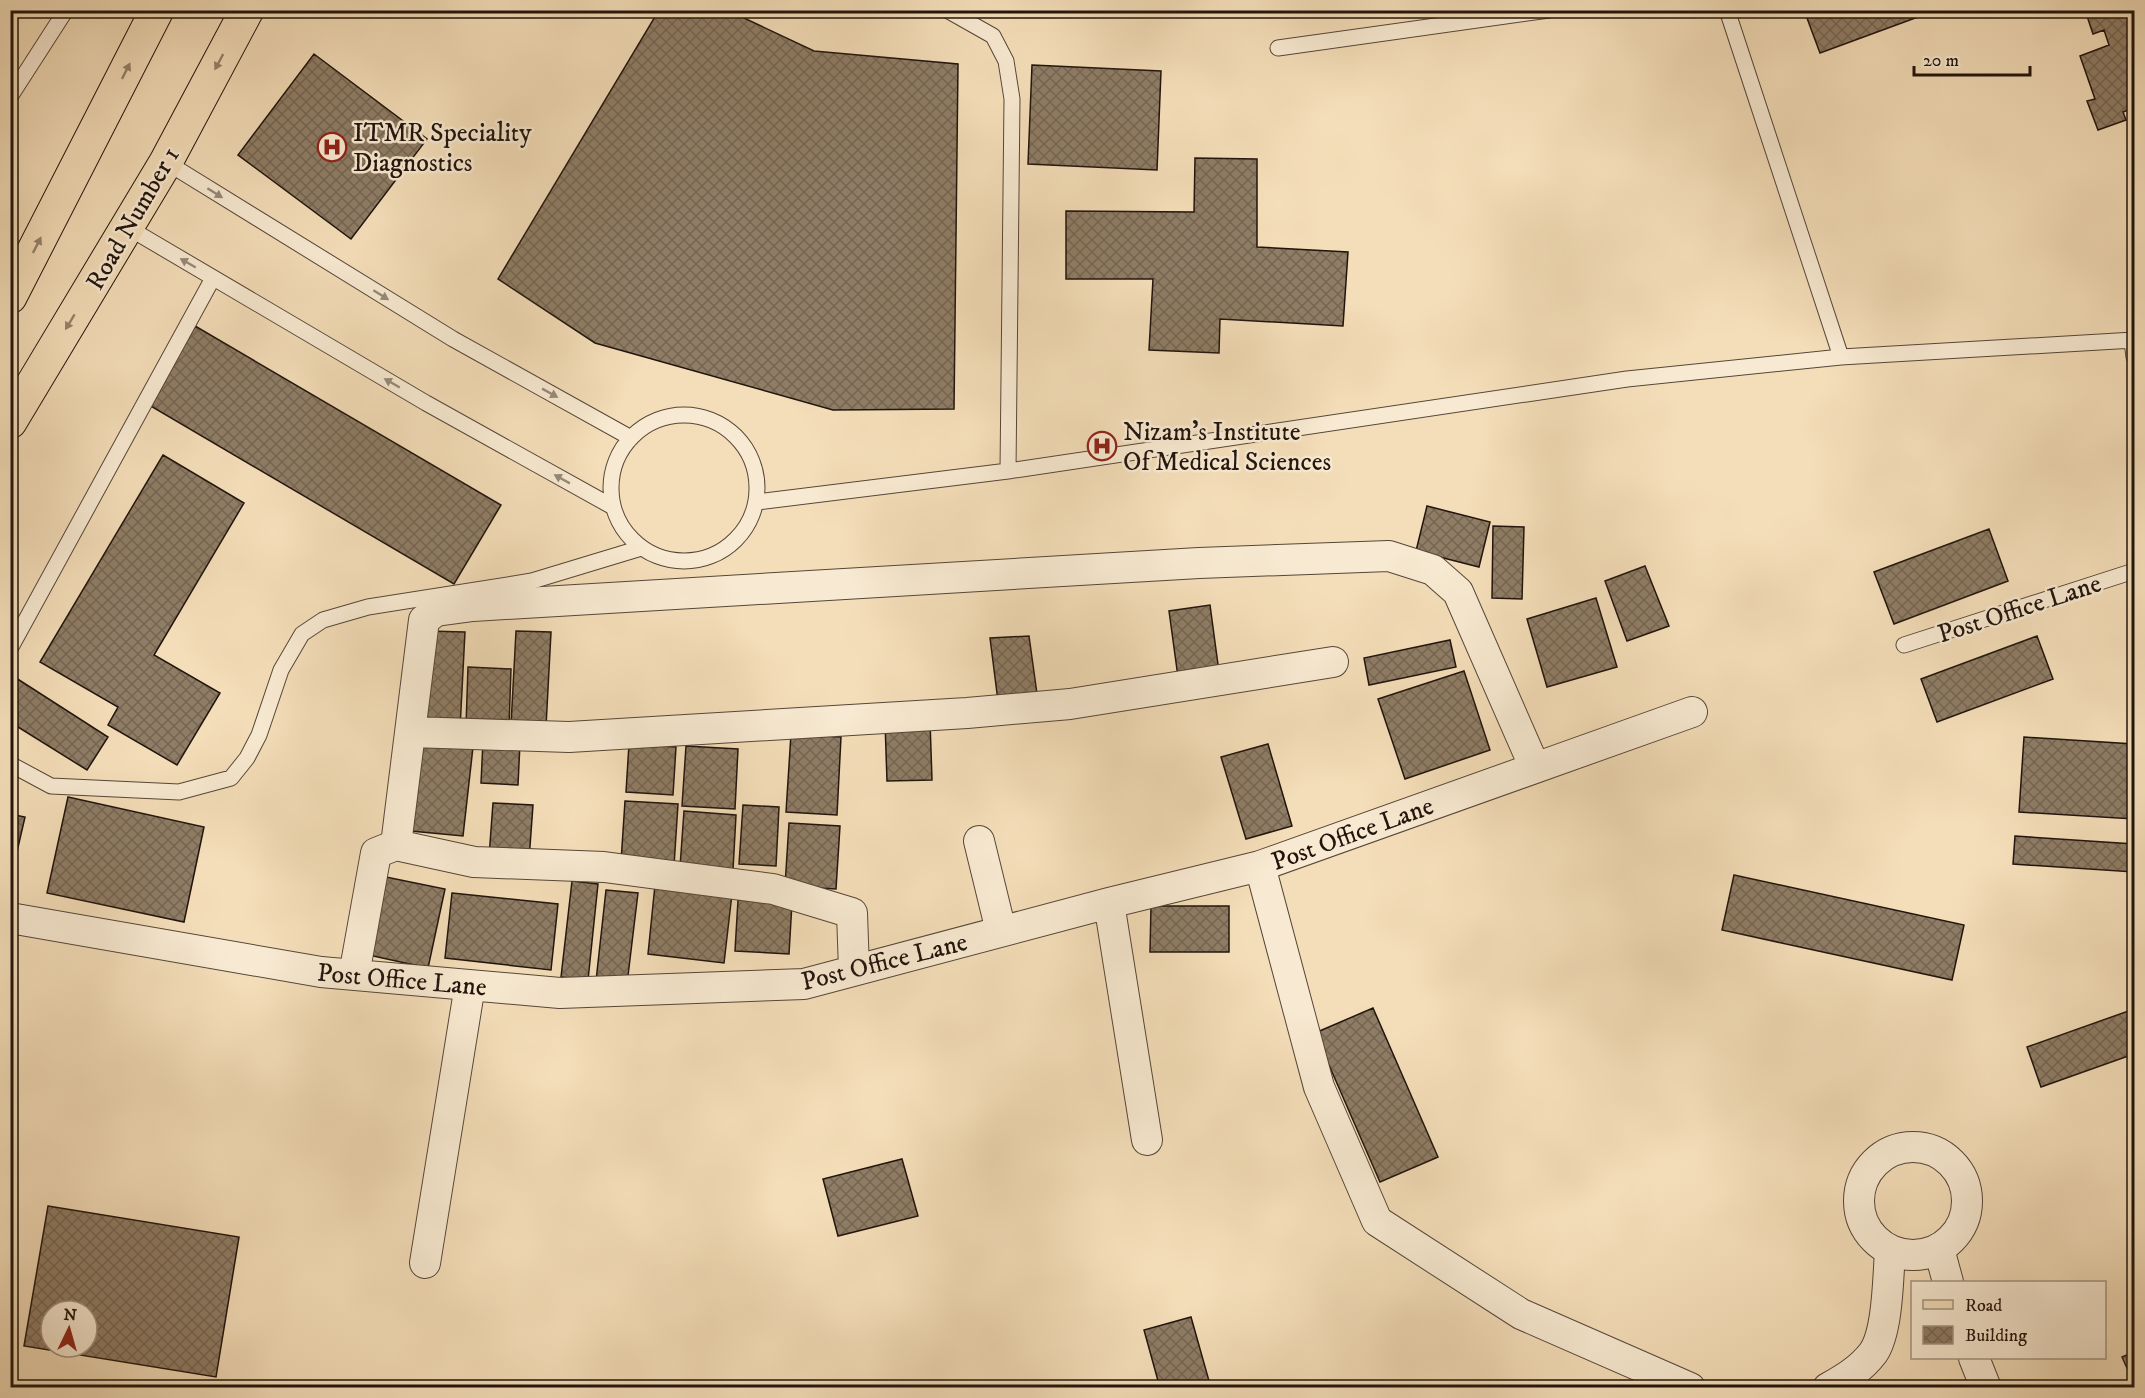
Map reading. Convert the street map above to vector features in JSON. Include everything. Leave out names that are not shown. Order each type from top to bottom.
[{"type":"main road","points":[[10,297],[157,10]]},
{"type":"main road","name":"Road Number 1","points":[[10,422],[166,162],[247,10]]},
{"type":"street","points":[[396,845],[424,620],[436,611],[453,607],[1199,563],[1389,555],[1432,570],[1458,592],[1535,768]]},
{"type":"street","points":[[411,732],[569,737],[967,713],[1070,704],[1333,662]]},
{"type":"street","name":"Post Office Lane","points":[[10,918],[321,972],[560,993],[804,984],[1109,903],[1260,866],[1692,712]]},
{"type":"street","points":[[979,841],[1001,931]]},
{"type":"street","points":[[354,975],[376,853],[396,845],[474,862],[604,867],[773,889],[852,913],[854,970]]},
{"type":"street","points":[[1260,866],[1320,1087],[1377,1221],[1521,1314],[1690,1388]]},
{"type":"street","points":[[1109,903],[1147,1140]]},
{"type":"street","points":[[425,1263],[470,985]]},
{"type":"street","points":[[1905,1148],[1927,1149],[1944,1157],[1963,1180],[1967,1198],[1965,1217],[1960,1229],[1947,1244],[1939,1249],[1909,1256],[1890,1251],[1879,1244],[1866,1229],[1860,1215],[1858,1196],[1862,1180],[1872,1164],[1887,1153],[1905,1148]]},
{"type":"street","points":[[1939,1249],[1948,1281]]},
{"type":"street","points":[[1828,1388],[1849,1376],[1874,1352],[1885,1318],[1890,1251]]},
{"type":"street","points":[[1974,1359],[1986,1388]]},
{"type":"lane","points":[[10,97],[66,10]]},
{"type":"lane","points":[[947,10],[993,36],[1006,61],[1012,99],[1008,471]]},
{"type":"lane","points":[[1278,48],[1549,10]]},
{"type":"lane","points":[[1727,10],[1840,357]]},
{"type":"lane","points":[[166,162],[453,339],[631,438]]},
{"type":"lane","points":[[127,227],[426,403],[613,507]]},
{"type":"lane","points":[[10,649],[213,278]]},
{"type":"lane","points":[[757,502],[1008,471],[1627,379],[1840,357],[2133,340],[2134,357]]},
{"type":"lane","points":[[671,416],[695,416],[718,423],[737,437],[750,456],[758,478],[757,502],[749,525],[734,542],[713,556],[688,562],[663,559],[641,548],[624,530],[613,507],[611,483],[616,458],[631,438],[649,423],[671,416]]},
{"type":"lane","points":[[10,764],[51,786],[179,792],[231,778],[247,758],[259,735],[281,670],[302,634],[323,620],[368,607],[532,581],[641,548]]},
{"type":"lane","name":"Post Office Lane","points":[[1904,645],[2134,571]]},
{"type":"building","points":[[659,10],[727,10],[814,51],[958,64],[954,409],[833,410],[595,343],[498,279]]},
{"type":"building","points":[[1804,10],[1937,10],[1820,53]]},
{"type":"building","points":[[2085,10],[2134,10],[2134,108],[2123,112],[2126,120],[2098,130],[2087,101],[2095,99],[2080,56],[2109,45],[2104,30],[2093,34]]},
{"type":"building","name":"ITMR Speciality Diagnostics","points":[[314,54],[427,139],[351,239],[238,155]]},
{"type":"building","points":[[1032,65],[1161,71],[1157,170],[1028,164]]},
{"type":"building","points":[[1195,158],[1257,159],[1257,247],[1348,252],[1343,326],[1220,319],[1219,353],[1149,350],[1153,279],[1066,279],[1066,211],[1194,212]]},
{"type":"building","points":[[195,326],[501,505],[454,584],[149,405]]},
{"type":"building","points":[[163,455],[244,503],[154,655],[220,693],[177,765],[108,725],[118,707],[40,662]]},
{"type":"building","points":[[1427,506],[1490,522],[1479,567],[1416,551]]},
{"type":"building","points":[[1493,526],[1524,527],[1522,599],[1492,598]]},
{"type":"building","points":[[1989,529],[2008,581],[1894,624],[1874,572]]},
{"type":"building","points":[[1645,566],[1669,626],[1627,641],[1605,581]]},
{"type":"building","points":[[1596,598],[1617,667],[1547,687],[1527,619]]},
{"type":"building","points":[[1210,605],[1219,672],[1178,677],[1169,611]]},
{"type":"building","points":[[427,631],[465,632],[460,729],[422,727]]},
{"type":"building","points":[[516,631],[551,632],[546,727],[511,725]]},
{"type":"building","points":[[1029,636],[1038,701],[998,701],[990,638]]},
{"type":"building","points":[[2037,636],[2053,679],[1937,722],[1921,679]]},
{"type":"building","points":[[1450,640],[1456,667],[1369,685],[1364,658]]},
{"type":"building","points":[[468,667],[511,669],[509,728],[466,726]]},
{"type":"building","points":[[1464,671],[1490,750],[1405,779],[1378,699]]},
{"type":"building","points":[[16,678],[108,737],[87,770],[10,722],[10,686]]},
{"type":"building","points":[[930,721],[932,780],[887,781],[885,722]]},
{"type":"building","points":[[791,734],[841,737],[837,815],[786,812]]},
{"type":"building","points":[[2024,737],[2134,744],[2134,819],[2019,812]]},
{"type":"building","points":[[483,741],[520,743],[518,785],[481,783]]},
{"type":"building","points":[[421,742],[473,747],[463,836],[411,831]]},
{"type":"building","points":[[629,744],[676,747],[673,795],[626,792]]},
{"type":"building","points":[[1268,744],[1292,826],[1246,839],[1221,757]]},
{"type":"building","points":[[686,746],[738,749],[735,809],[682,806]]},
{"type":"building","points":[[68,797],[204,827],[184,922],[47,893]]},
{"type":"building","points":[[625,801],[678,804],[674,866],[621,862]]},
{"type":"building","points":[[493,803],[533,805],[529,860],[489,857]]},
{"type":"building","points":[[743,805],[779,807],[776,866],[739,864]]},
{"type":"building","points":[[684,811],[736,815],[733,870],[680,867]]},
{"type":"building","points":[[10,814],[25,817],[10,882]]},
{"type":"building","points":[[789,823],[840,826],[836,889],[785,886]]},
{"type":"building","points":[[2015,836],[2134,844],[2134,872],[2013,864]]},
{"type":"building","points":[[1734,875],[1964,925],[1952,980],[1722,930]]},
{"type":"building","points":[[381,876],[445,889],[428,968],[364,954]]},
{"type":"building","points":[[572,881],[598,884],[588,980],[561,977]]},
{"type":"building","points":[[655,885],[732,894],[724,963],[648,954]]},
{"type":"building","points":[[606,890],[638,893],[627,984],[596,981]]},
{"type":"building","points":[[452,893],[558,904],[551,970],[445,958]]},
{"type":"building","points":[[738,900],[792,903],[789,954],[735,951]]},
{"type":"building","points":[[1151,906],[1229,906],[1229,952],[1150,952]]},
{"type":"building","points":[[1373,1008],[1438,1157],[1380,1182],[1315,1033]]},
{"type":"building","points":[[2134,1009],[2134,1054],[2041,1087],[2027,1047]]},
{"type":"building","points":[[902,1159],[918,1216],[838,1236],[823,1179]]},
{"type":"building","points":[[48,1206],[239,1237],[216,1377],[99,1358],[99,1299],[39,1299],[39,1348],[24,1346]]},
{"type":"building","points":[[1191,1317],[1211,1388],[1160,1388],[1144,1330]]},
{"type":"building","points":[[2134,1352],[2134,1384],[2122,1357]]},
{"type":"place","name":"ITMR Speciality Diagnostics","points":[[332,147]]},
{"type":"place","name":"Nizam's Institute Of Medical Sciences","points":[[1102,446]]}]
